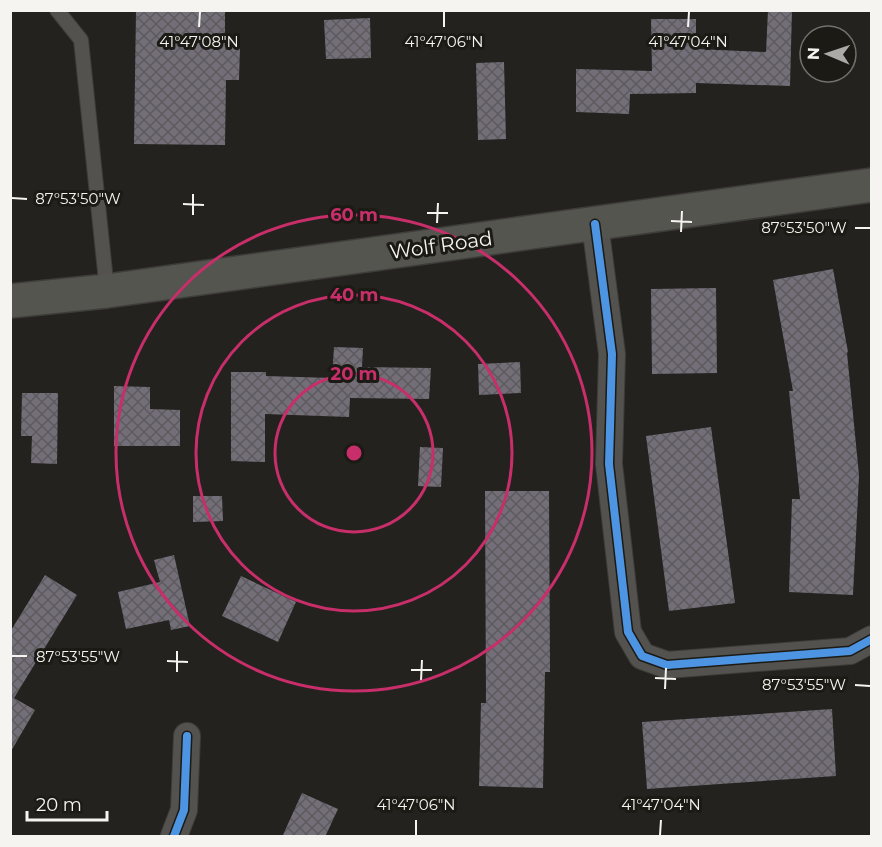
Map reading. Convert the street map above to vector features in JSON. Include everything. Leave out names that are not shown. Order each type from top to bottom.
[{"type":"main road","name":"Wolf Road","points":[[10,301],[107,291],[872,185]]},
{"type":"street","points":[[595,224],[612,354],[609,464],[628,632],[642,656],[667,665],[849,651],[872,639]]},
{"type":"street","points":[[174,837],[184,810],[187,736]]},
{"type":"lane","points":[[57,10],[81,40],[107,291]]},
{"type":"building","points":[[136,10],[225,10],[225,46],[240,47],[239,80],[226,80],[225,145],[134,144]]},
{"type":"building","points":[[768,10],[792,10],[790,86],[696,83],[696,93],[630,94],[629,114],[576,112],[576,69],[652,71],[651,19],[696,19],[696,49],[766,52]]},
{"type":"building","points":[[370,18],[371,58],[326,59],[324,20]]},
{"type":"building","points":[[504,62],[506,139],[478,140],[476,63]]},
{"type":"building","points":[[833,269],[848,352],[859,475],[853,595],[789,592],[792,499],[800,499],[789,391],[793,391],[773,280]]},
{"type":"building","points":[[716,288],[717,373],[652,374],[651,289]]},
{"type":"building","points":[[334,347],[363,348],[362,367],[431,368],[429,399],[350,398],[349,417],[265,414],[265,462],[231,461],[231,372],[266,372],[266,376],[332,378]]},
{"type":"building","points":[[520,362],[521,393],[479,395],[478,364]]},
{"type":"building","points":[[114,386],[150,387],[150,409],[180,410],[180,446],[114,446]]},
{"type":"building","points":[[22,393],[58,393],[57,464],[31,463],[32,436],[21,436]]},
{"type":"building","points":[[711,427],[735,603],[669,611],[646,436]]},
{"type":"building","points":[[420,447],[443,448],[441,487],[418,486]]},
{"type":"building","points":[[485,491],[549,491],[550,672],[545,672],[543,788],[479,786],[481,703],[486,703]]},
{"type":"building","points":[[193,496],[222,496],[223,521],[193,522]]},
{"type":"building","points":[[174,555],[190,626],[171,630],[169,620],[126,629],[118,592],[160,582],[154,560]]},
{"type":"building","points":[[45,575],[77,595],[14,698],[35,710],[10,753],[10,632]]},
{"type":"building","points":[[241,576],[296,602],[278,642],[222,616]]},
{"type":"building","points":[[832,709],[836,776],[647,789],[642,722]]},
{"type":"building","points":[[302,793],[338,809],[325,837],[282,837]]},
{"type":"cycle path","points":[[595,224],[612,354],[609,464],[628,632],[642,656],[667,665],[850,651],[872,639]]},
{"type":"cycle path","points":[[174,836],[184,810],[187,736]]}]
